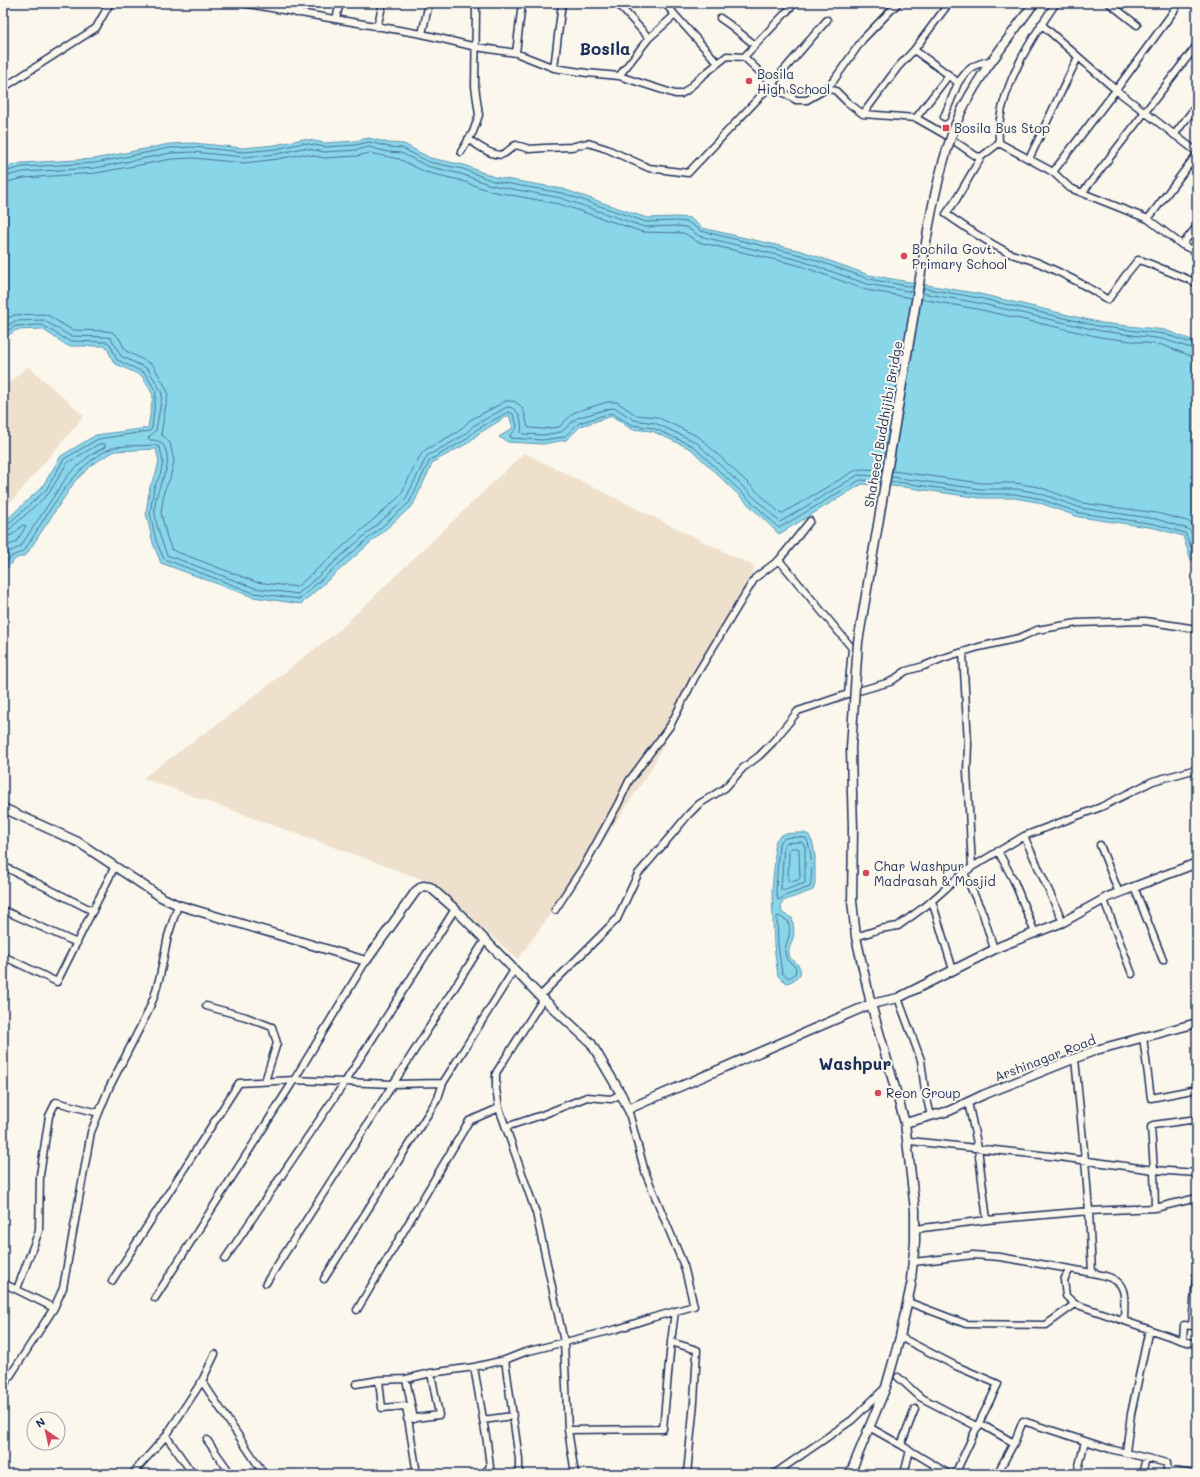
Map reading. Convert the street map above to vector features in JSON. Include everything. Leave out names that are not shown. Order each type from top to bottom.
[{"type":"street","points":[[3,88],[96,28],[110,3]]},
{"type":"street","points":[[246,3],[422,34],[476,47],[516,53],[554,68],[619,76],[675,94],[681,94],[727,56],[744,57],[772,84],[789,97],[796,100],[807,100],[826,89],[863,39],[898,3]]},
{"type":"street","points":[[296,13],[298,3]]},
{"type":"street","points":[[336,19],[340,3]]},
{"type":"street","points":[[378,27],[383,3]]},
{"type":"street","points":[[422,34],[429,3]]},
{"type":"street","points":[[461,152],[473,132],[479,115],[475,86],[476,47],[474,3]]},
{"type":"street","points":[[516,53],[522,3]]},
{"type":"street","points":[[554,68],[562,3]]},
{"type":"street","points":[[617,3],[649,38]]},
{"type":"street","points":[[665,3],[718,63]]},
{"type":"street","points":[[744,57],[795,3]]},
{"type":"street","points":[[864,114],[898,67],[914,50],[950,3]]},
{"type":"street","name":"Shaheed Buddhijibi Bridge","points":[[850,1474],[886,1387],[900,1337],[908,1302],[914,1262],[915,1229],[915,1210],[905,1123],[871,1004],[856,937],[852,901],[853,828],[851,748],[858,642],[929,225],[938,181],[956,124],[969,96],[992,60],[1034,3]]},
{"type":"street","points":[[999,143],[999,125],[1011,81],[1041,24],[1056,3]]},
{"type":"street","points":[[1109,3],[1137,25]]},
{"type":"street","points":[[1053,172],[1176,8]]},
{"type":"street","points":[[619,76],[649,38],[675,15]]},
{"type":"street","points":[[720,18],[755,45]]},
{"type":"street","points":[[468,139],[495,154],[503,154],[516,145],[530,149],[571,147],[588,143],[607,149],[649,168],[688,173],[772,84],[827,20]]},
{"type":"street","points":[[1041,24],[1116,90],[1197,153],[1148,219]]},
{"type":"street","points":[[1083,192],[1197,45]]},
{"type":"street","points":[[914,50],[958,83]]},
{"type":"street","points":[[1029,159],[1078,57]]},
{"type":"street","points":[[944,117],[958,83],[966,71],[975,65],[992,60]]},
{"type":"street","points":[[916,118],[949,75]]},
{"type":"street","points":[[826,89],[836,91],[847,102],[864,114],[916,118],[944,134],[976,156],[981,157]]},
{"type":"street","points":[[1174,135],[1197,105]]},
{"type":"street","points":[[999,143],[981,157],[946,214],[965,227],[1010,253],[1040,263],[1084,284],[1108,300],[1138,260],[1197,283]]},
{"type":"street","points":[[999,143],[1053,172],[1070,188],[1148,219],[1182,245],[1197,252]]},
{"type":"street","points":[[1182,245],[1197,226]]},
{"type":"street","points":[[555,910],[585,864],[629,781],[670,726],[695,677],[756,578],[779,560],[810,521]]},
{"type":"street","points":[[779,560],[852,648],[848,694]]},
{"type":"street","points":[[575,1474],[568,1430],[564,1342],[536,1213],[498,1108],[496,1089],[496,1073],[542,998],[617,919],[638,874],[688,814],[699,804],[725,788],[743,768],[759,756],[773,742],[798,711],[890,682],[906,671],[924,666],[943,658],[1019,638],[1037,630],[1077,623],[1146,621],[1197,628]]},
{"type":"street","points":[[962,652],[968,744],[967,771],[972,867]]},
{"type":"street","points":[[856,937],[880,929],[898,926],[932,901],[972,867],[1024,836],[1101,807],[1153,781],[1197,769]]},
{"type":"street","points":[[3,808],[78,842],[161,897],[178,905],[366,961]]},
{"type":"street","points":[[1024,836],[1063,922]]},
{"type":"street","points":[[1100,845],[1119,893]]},
{"type":"street","points":[[998,851],[1014,881],[1035,933]]},
{"type":"street","points":[[628,1109],[871,1004],[898,998],[994,949],[1063,922],[1119,893],[1197,863]]},
{"type":"street","points":[[3,866],[93,911]]},
{"type":"street","points":[[3,956],[57,982],[115,866]]},
{"type":"street","points":[[964,873],[983,914],[994,949]]},
{"type":"street","points":[[155,1298],[294,1080],[366,961],[416,891],[423,886],[430,887],[455,909],[542,998],[591,1043],[621,1094],[628,1109],[645,1172],[679,1252],[686,1272],[694,1306],[617,1329],[564,1342],[554,1346],[525,1352],[505,1360],[406,1379],[379,1380],[356,1384]]},
{"type":"street","points":[[1134,887],[1163,960]]},
{"type":"street","points":[[1104,900],[1132,974]]},
{"type":"street","points":[[932,901],[953,970]]},
{"type":"street","points":[[3,1387],[54,1308],[63,1288],[92,1132],[109,1088],[147,1014],[154,997],[168,936],[178,905]]},
{"type":"street","points":[[225,1259],[345,1082],[455,909]]},
{"type":"street","points":[[3,910],[77,943]]},
{"type":"street","points":[[266,1284],[485,940]]},
{"type":"street","points":[[324,1279],[438,1098],[442,1083],[514,970]]},
{"type":"street","points":[[898,998],[921,1060],[925,1091],[932,1116]]},
{"type":"street","points":[[206,1006],[246,1017],[272,1027],[277,1043],[265,1081]]},
{"type":"street","name":"Arshinagar Road","points":[[905,1123],[949,1111],[989,1092],[1096,1050],[1197,1023]]},
{"type":"street","points":[[1143,1037],[1151,1098],[1197,1089]]},
{"type":"street","points":[[1075,1059],[1085,1160],[1092,1273]]},
{"type":"street","points":[[112,1281],[238,1083],[294,1080],[393,1084],[442,1083]]},
{"type":"street","points":[[506,1127],[542,1115],[587,1097],[611,1098],[621,1094]]},
{"type":"street","points":[[17,1289],[39,1231],[40,1175],[49,1116],[56,1102],[99,1113]]},
{"type":"street","points":[[968,1102],[978,1148],[987,1220]]},
{"type":"street","points":[[357,1310],[469,1121],[498,1108]]},
{"type":"street","points":[[1155,1208],[1154,1170],[1150,1127],[1154,1125],[1196,1119],[1197,1131]]},
{"type":"street","points":[[910,1141],[1085,1160],[1154,1170],[1197,1173]]},
{"type":"street","points":[[915,1229],[987,1220],[1089,1211],[1155,1208],[1197,1198]]},
{"type":"street","points":[[914,1262],[973,1255],[1000,1257],[1106,1275],[1116,1280],[1122,1286],[1125,1295],[1124,1320]]},
{"type":"street","points":[[1183,1341],[1184,1325],[1192,1326],[1197,1265]]},
{"type":"street","points":[[1070,1269],[1064,1280],[1066,1296],[1076,1304],[1183,1341],[1197,1344]]},
{"type":"street","points":[[3,1283],[54,1308]]},
{"type":"street","points":[[908,1302],[966,1324],[1046,1325],[1076,1304]]},
{"type":"street","points":[[568,1430],[663,1429],[675,1312]]},
{"type":"street","points":[[1126,1452],[1131,1414],[1149,1329]]},
{"type":"street","points":[[900,1337],[956,1366],[998,1384],[955,1474]]},
{"type":"street","points":[[671,1342],[696,1350],[694,1402],[687,1474]]},
{"type":"street","points":[[132,1474],[166,1436],[202,1381],[215,1354]]},
{"type":"street","points":[[505,1360],[519,1474]]},
{"type":"street","points":[[474,1367],[490,1467],[483,1474]]},
{"type":"street","points":[[410,1419],[439,1415],[431,1373]]},
{"type":"street","points":[[898,1377],[920,1397],[1014,1442]]},
{"type":"street","points":[[406,1379],[417,1474]]},
{"type":"street","points":[[379,1380],[382,1408],[406,1406],[410,1419]]},
{"type":"street","points":[[202,1381],[264,1474]]},
{"type":"street","points":[[774,1474],[852,1420],[886,1387]]},
{"type":"street","points":[[901,1444],[915,1409]]},
{"type":"street","points":[[483,1420],[512,1416]]},
{"type":"street","points":[[997,1474],[1023,1421],[1085,1441],[1166,1463],[1166,1470],[1170,1472],[1193,1474]]},
{"type":"street","points":[[869,1427],[901,1444],[949,1474]]},
{"type":"street","points":[[166,1436],[193,1474]]},
{"type":"street","points":[[207,1440],[231,1474]]},
{"type":"street","points":[[1078,1474],[1085,1441]]},
{"type":"street","points":[[904,1474],[910,1450]]},
{"type":"street","points":[[1142,1474],[1146,1458]]},
{"type":"shaded area","points":[[28,366],[84,416],[12,501],[3,505],[3,388]]},
{"type":"shaded area","points":[[524,453],[755,567],[650,771],[605,838],[518,959],[430,882],[143,778],[227,717],[337,632]]},
{"type":"water","points":[[369,138],[389,143],[404,144],[430,158],[464,165],[494,177],[563,189],[647,218],[690,218],[702,228],[802,251],[869,275],[980,294],[1102,323],[1165,330],[1197,342],[1197,559],[1191,560],[1183,536],[1155,528],[1079,517],[1037,502],[1015,498],[980,498],[904,487],[862,484],[779,534],[691,449],[652,431],[631,429],[612,416],[581,426],[566,440],[543,444],[508,442],[499,437],[513,428],[509,415],[478,434],[468,443],[433,462],[413,505],[301,604],[253,597],[161,563],[153,543],[146,513],[150,486],[156,474],[159,461],[156,449],[115,451],[94,463],[75,481],[26,555],[15,559],[3,573],[3,523],[42,487],[61,456],[96,435],[148,428],[153,395],[142,376],[114,363],[106,346],[68,346],[42,329],[16,330],[3,339],[3,168],[22,163],[94,159],[170,144],[193,143],[243,148],[275,145],[303,139],[325,143],[355,141]]},
{"type":"water","points":[[797,833],[809,835],[813,844],[815,856],[815,884],[813,890],[783,901],[781,906],[782,913],[792,918],[794,933],[789,955],[800,968],[800,975],[793,981],[787,983],[778,976],[774,946],[772,890],[775,859],[774,848],[776,840],[780,836],[784,834]]},
{"type":"place","name":"Bosila High School","points":[[749,81]]},
{"type":"place","name":"Bosila Bus Stop","points":[[946,128]]},
{"type":"place","name":"Bochila Govt. Primary School","points":[[904,256]]},
{"type":"place","name":"Char Washpur Madrasah & Mosjid","points":[[866,873]]},
{"type":"place","name":"Reon Group","points":[[878,1093]]},
{"type":"district","name":"Bosila","points":[[605,49]]},
{"type":"district","name":"Washpur","points":[[855,1064]]}]
